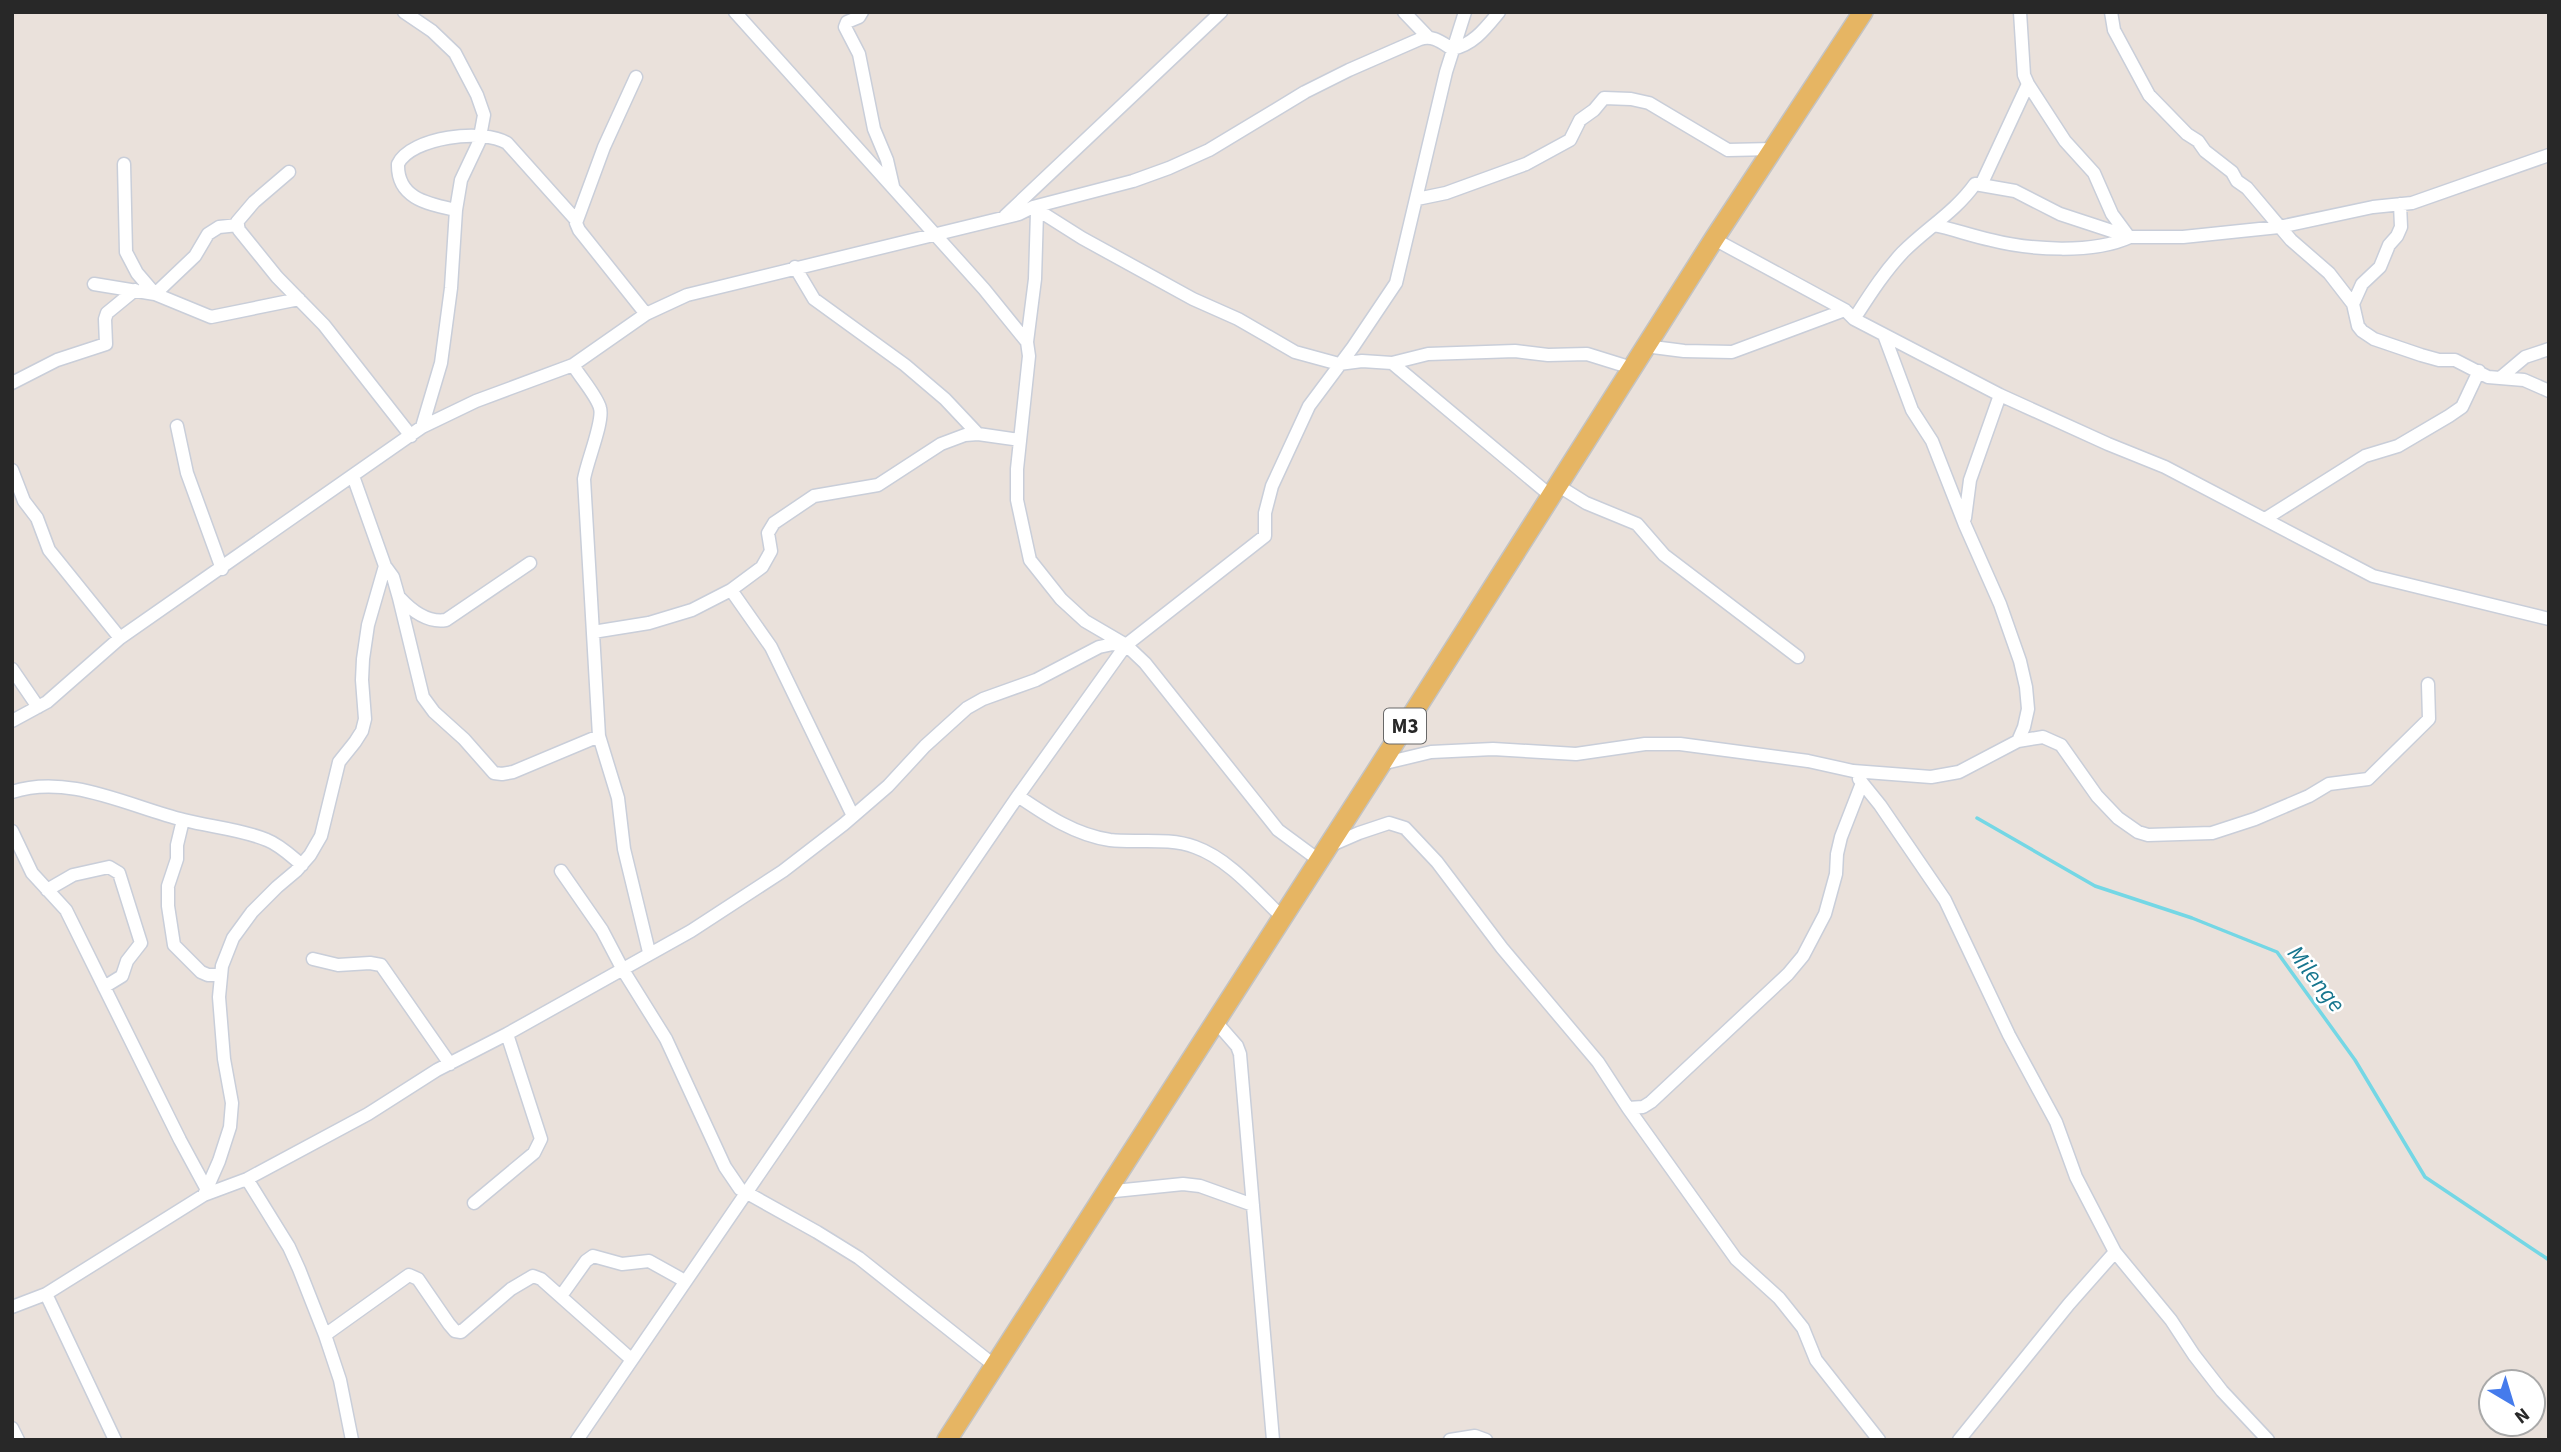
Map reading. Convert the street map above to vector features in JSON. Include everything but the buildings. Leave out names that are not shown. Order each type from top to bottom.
[{"type":"main road","name":"M3","points":[[947,1440],[1324,854],[1645,346],[1863,12]]},
{"type":"street","points":[[404,12],[432,31],[462,63],[482,108],[481,135],[461,180],[441,363],[422,427]]},
{"type":"street","points":[[735,12],[934,233],[1027,342]]},
{"type":"street","points":[[862,12],[859,17],[847,22],[845,27],[859,54],[874,129],[887,160],[894,188]]},
{"type":"street","points":[[1005,216],[1221,12]]},
{"type":"street","points":[[1404,12],[1427,37]]},
{"type":"street","points":[[577,1440],[1018,796],[1126,645],[1265,536],[1265,513],[1272,486],[1309,406],[1396,284],[1452,49],[1465,12]]},
{"type":"street","points":[[12,721],[38,707],[72,682],[120,638],[422,427],[476,401],[573,365],[646,314],[687,295],[1019,214],[1170,168],[1209,150],[1305,92],[1349,69],[1427,37],[1452,49],[1464,47],[1499,12]]},
{"type":"street","points":[[2020,12],[2024,75],[2028,84],[2065,141],[2094,173],[2112,214],[2130,237]]},
{"type":"street","points":[[2111,12],[2114,30],[2149,95],[2187,134],[2198,141],[2205,151],[2232,172],[2237,181],[2247,188],[2291,240],[2329,273],[2353,304],[2358,326],[2374,339],[2439,360],[2455,360],[2488,377],[2524,380],[2549,391]]},
{"type":"street","points":[[576,220],[604,147],[636,77]]},
{"type":"street","points":[[1981,185],[2028,84]]},
{"type":"street","points":[[1417,199],[1446,193],[1526,164],[1570,140],[1580,120],[1604,99],[1631,99],[1649,103],[1728,150],[1773,149]]},
{"type":"street","points":[[456,210],[433,205],[409,194],[400,180],[398,164],[407,152],[441,140],[481,135],[497,137],[507,143],[576,220],[579,230],[646,314]]},
{"type":"street","points":[[1645,346],[1684,351],[1732,352],[1849,314],[1891,266],[1955,209],[1975,184],[2015,191],[2060,214],[2130,237],[2183,237],[2279,227],[2373,207],[2424,200],[2449,188],[2472,183],[2549,155]]},
{"type":"street","points":[[124,164],[126,252],[155,294]]},
{"type":"street","points":[[289,172],[254,202],[240,218],[238,225],[251,246],[324,325],[411,436]]},
{"type":"street","points":[[2353,304],[2362,284],[2380,267],[2389,245],[2397,236],[2401,227],[2400,204]]},
{"type":"street","points":[[1035,209],[1035,279],[1027,342],[1029,356],[1017,500],[1030,560],[1062,599],[1085,621],[1126,645],[1145,663],[1278,830],[1324,854],[1359,833],[1389,823],[1405,828],[1437,862],[1502,947],[1598,1062],[1736,1259],[1779,1298],[1803,1328],[1816,1360],[1879,1440]]},
{"type":"street","points":[[1035,209],[1193,299],[1238,319],[1295,352],[1339,365],[1362,361],[1392,363],[1428,354],[1515,351],[1548,355],[1587,354],[1632,368]]},
{"type":"street","points":[[155,294],[195,256],[208,234],[219,227],[238,225]]},
{"type":"street","points":[[1934,225],[1992,241],[2038,247],[2101,246],[2130,237]]},
{"type":"street","points":[[1714,239],[1884,335],[2000,395],[2165,467],[2373,576],[2549,619]]},
{"type":"street","points":[[794,267],[814,299],[905,365],[945,399],[978,434]]},
{"type":"street","points":[[94,284],[155,294],[211,317],[299,299]]},
{"type":"street","points":[[12,383],[57,360],[106,344],[107,313],[135,290]]},
{"type":"street","points":[[1884,335],[1912,410],[1932,441],[2000,604],[2020,661],[2028,709],[2018,741]]},
{"type":"street","points":[[2500,379],[2525,357],[2549,349]]},
{"type":"street","points":[[1392,363],[1554,491],[1637,524],[1664,555],[1798,657]]},
{"type":"street","points":[[573,365],[600,406],[601,417],[584,479],[599,736],[618,798],[624,849],[649,952]]},
{"type":"street","points":[[2265,519],[2365,456],[2398,446],[2449,416],[2462,407],[2479,371]]},
{"type":"street","points":[[1965,525],[1970,480],[2000,395]]},
{"type":"street","points":[[177,426],[187,473],[222,569]]},
{"type":"street","points":[[593,632],[649,623],[692,610],[731,590],[762,566],[771,551],[768,533],[774,523],[814,496],[878,485],[940,444],[965,435],[978,434],[1020,440]]},
{"type":"street","points":[[12,470],[24,501],[37,517],[49,550],[120,638]]},
{"type":"street","points":[[353,476],[385,566],[393,577],[423,697],[494,773],[513,772],[599,736]]},
{"type":"street","points":[[399,598],[420,615],[446,620],[530,563]]},
{"type":"street","points":[[205,1191],[219,1161],[232,1103],[224,1059],[219,998],[222,967],[233,938],[246,920],[302,865],[321,836],[339,762],[362,731],[365,719],[362,680],[368,625],[385,566]]},
{"type":"street","points":[[731,590],[771,647],[853,816]]},
{"type":"street","points":[[12,1307],[46,1294],[205,1191],[247,1179],[368,1114],[450,1063],[508,1034],[623,970],[649,952],[691,931],[783,871],[853,816],[888,786],[925,746],[967,708],[983,699],[1036,680],[1099,647],[1126,645]]},
{"type":"street","points":[[12,669],[38,707]]},
{"type":"street","points":[[1381,764],[1431,752],[1493,749],[1576,754],[1644,744],[1680,744],[1808,761],[1853,771],[1919,777],[1959,772],[2018,741],[2043,737],[2061,746],[2096,796],[2118,818],[2138,832],[2148,835],[2212,833],[2255,819],[2309,796],[2329,784],[2368,779],[2429,719],[2428,684]]},
{"type":"street","points":[[1853,771],[1880,805],[1945,900],[2009,1035],[2056,1122],[2076,1177],[2115,1252],[2171,1320],[2222,1391],[2268,1440]]},
{"type":"street","points":[[1628,1108],[1643,1107],[1651,1102],[1779,982],[1803,956],[1825,914],[1836,874],[1841,837],[1862,783]]},
{"type":"street","points":[[12,792],[44,786],[94,793],[183,820],[268,840],[302,865]]},
{"type":"street","points":[[1018,796],[1062,824],[1086,834],[1112,840],[1194,846],[1210,853],[1283,918]]},
{"type":"street","points":[[183,820],[177,845],[177,859],[167,886],[174,945],[201,972],[221,975]]},
{"type":"street","points":[[12,831],[32,873],[62,903],[205,1191]]},
{"type":"street","points":[[47,890],[73,875],[109,867],[119,873],[141,943],[127,961],[122,976],[104,987]]},
{"type":"street","points":[[561,870],[602,930],[623,970],[666,1039],[725,1167],[740,1189],[859,1258],[995,1366]]},
{"type":"street","points":[[313,959],[338,965],[380,965],[450,1063]]},
{"type":"street","points":[[1216,1022],[1237,1046],[1240,1054],[1273,1440]]},
{"type":"street","points":[[474,1203],[534,1153],[541,1139],[508,1034]]},
{"type":"street","points":[[247,1179],[289,1247],[325,1335],[340,1380],[352,1440]]},
{"type":"street","points":[[1105,1192],[1184,1184],[1200,1186],[1253,1205]]},
{"type":"street","points":[[1959,1440],[2115,1252]]},
{"type":"street","points":[[561,1296],[586,1261],[593,1256],[622,1264],[649,1261],[685,1281]]},
{"type":"street","points":[[325,1335],[409,1275],[418,1279],[455,1331],[466,1329],[511,1289],[533,1276],[541,1279],[631,1359]]},
{"type":"street","points":[[46,1294],[116,1440]]},
{"type":"street","points":[[12,1428],[18,1440]]},
{"type":"street","points":[[1450,1440],[1475,1436],[1486,1440]]},
{"type":"waterway","name":"Milenge","points":[[1977,818],[2095,886],[2192,918],[2277,952],[2355,1060],[2425,1177],[2549,1260]]}]
